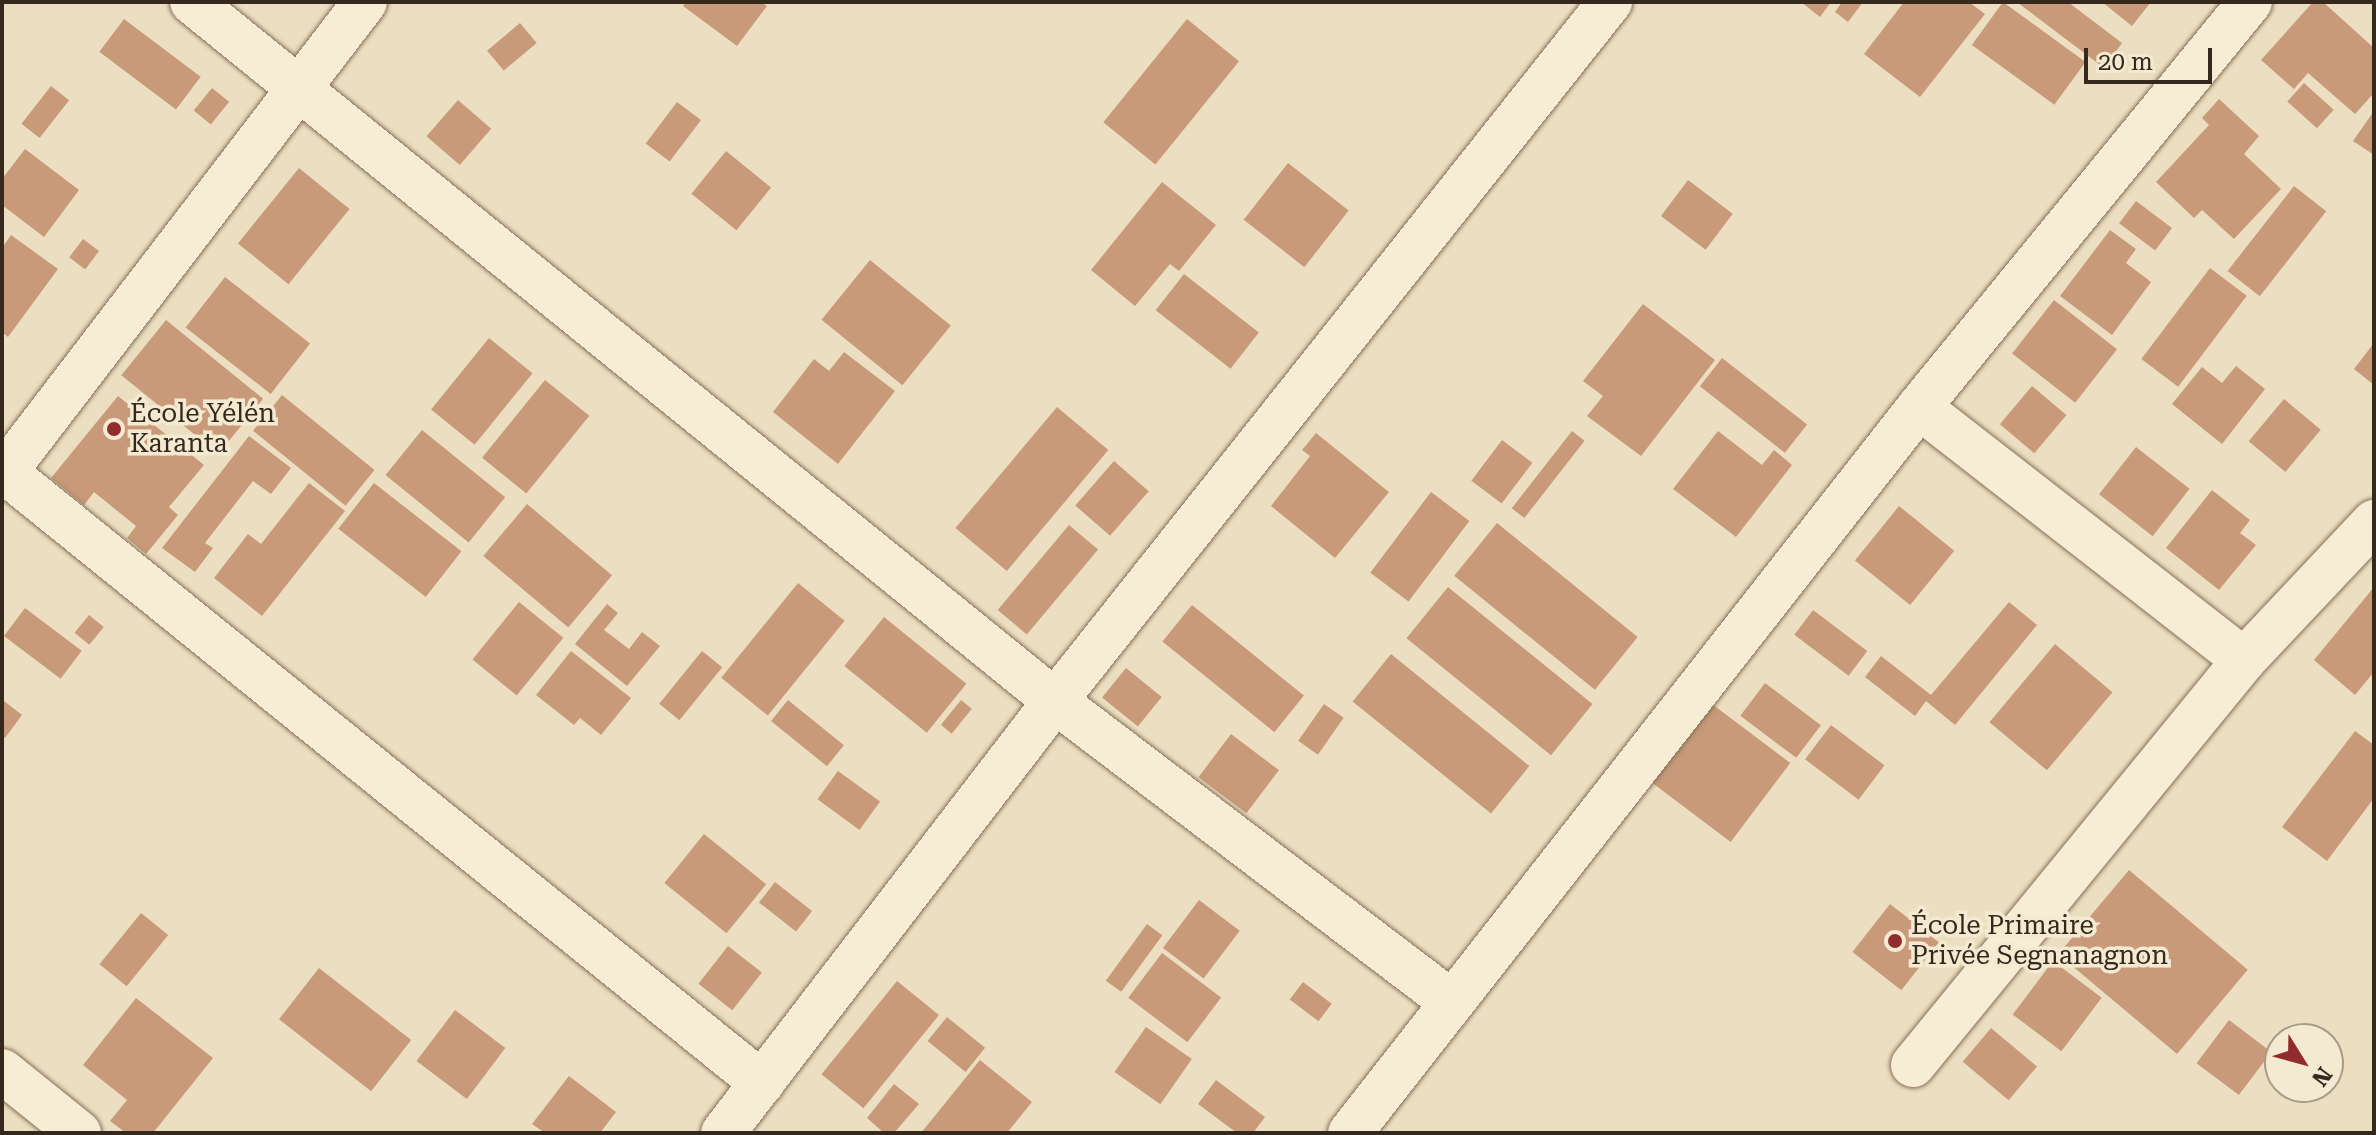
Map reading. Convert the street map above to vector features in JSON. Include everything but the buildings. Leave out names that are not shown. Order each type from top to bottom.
[{"type":"street","points":[[192,2],[302,86],[1055,701],[1449,1000]]},
{"type":"street","points":[[365,2],[4,474],[762,1083]]},
{"type":"street","points":[[723,1133],[1055,701],[1610,2]]},
{"type":"street","points":[[1350,1133],[1449,1000],[1919,407],[2250,2]]},
{"type":"street","points":[[1919,407],[2244,660]]},
{"type":"street","points":[[1913,1065],[2244,660],[2374,522]]},
{"type":"street","points":[[2,1071],[79,1133]]},
{"type":"place","name":"École Yélén Karanta","points":[[114,429]]},
{"type":"place","name":"École Primaire Privée Segnanagnon","points":[[1895,941]]}]
